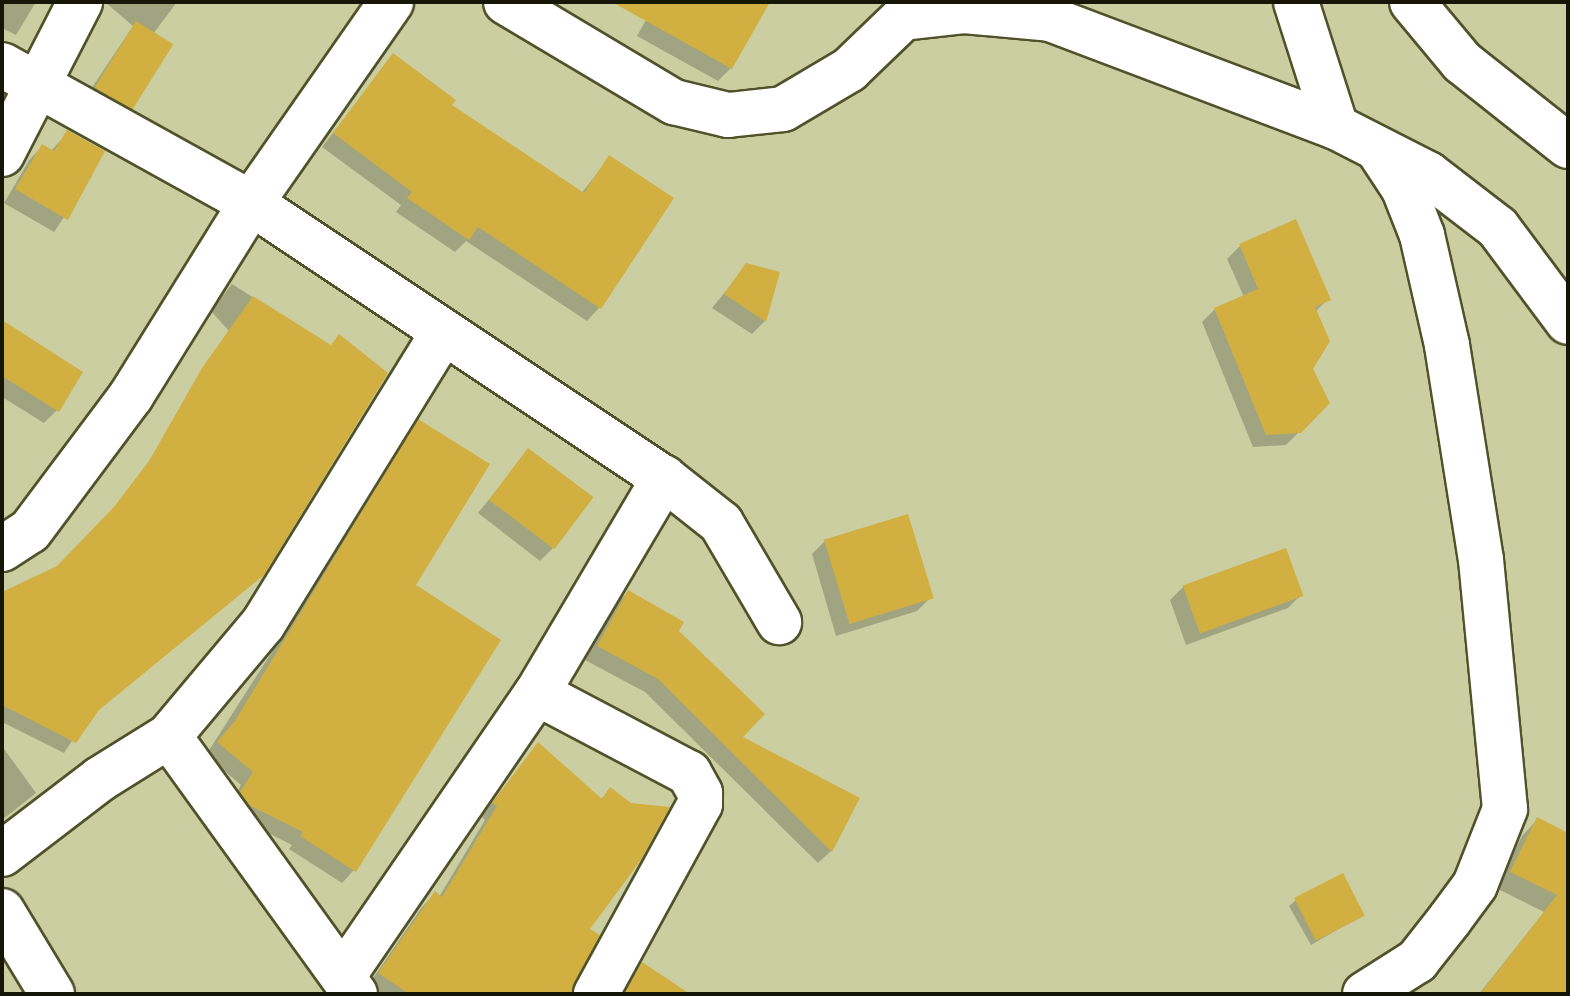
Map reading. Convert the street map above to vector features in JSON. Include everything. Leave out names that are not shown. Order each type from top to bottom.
[{"type":"street","points":[[2,154],[39,90],[80,2]]},
{"type":"street","points":[[2,549],[30,531],[131,396],[251,203],[391,2]]},
{"type":"street","points":[[506,2],[674,102],[728,115],[783,109],[849,70],[902,10],[964,11],[1050,19],[1336,127],[1428,174],[1498,228],[1568,322]]},
{"type":"street","points":[[1296,2],[1336,127]]},
{"type":"street","points":[[1412,2],[1462,62],[1568,146]]},
{"type":"street","points":[[2,65],[39,90],[251,203],[664,478],[721,523],[779,622]]},
{"type":"street","points":[[1365,994],[1417,961],[1450,919],[1475,885],[1505,809],[1481,560],[1447,345],[1422,235],[1404,189],[1379,151]]},
{"type":"street","points":[[2,854],[100,779],[169,736],[263,624],[443,332]]},
{"type":"street","points":[[169,736],[349,985],[537,693],[664,478]]},
{"type":"street","points":[[537,693],[689,773],[700,793],[700,804],[596,994]]},
{"type":"street","points":[[2,911],[52,994]]},
{"type":"building","points":[[612,2],[770,2],[732,69]]},
{"type":"building","points":[[136,21],[173,44],[132,110],[95,87]]},
{"type":"building","points":[[393,53],[456,100],[452,105],[584,193],[609,155],[674,198],[601,309],[478,227],[469,240],[407,198],[412,192],[333,133]]},
{"type":"building","points":[[67,130],[105,151],[68,220],[15,189],[42,144],[54,151]]},
{"type":"building","points":[[1296,219],[1331,300],[1315,307],[1330,341],[1313,369],[1330,403],[1301,433],[1266,435],[1214,308],[1258,289],[1239,244]]},
{"type":"building","points":[[746,263],[780,272],[766,322],[724,294]]},
{"type":"building","points":[[253,296],[331,345],[339,334],[388,373],[264,575],[99,710],[76,743],[2,705],[2,592],[57,566],[114,507],[149,461],[202,368]]},
{"type":"building","points":[[2,320],[83,372],[59,412],[2,376]]},
{"type":"building","points":[[418,419],[490,464],[416,585],[501,640],[356,872],[300,836],[303,832],[249,805],[240,792],[253,772],[217,742],[235,721]]},
{"type":"building","points":[[528,448],[593,497],[554,549],[489,500]]},
{"type":"building","points":[[908,514],[934,598],[850,624],[824,540]]},
{"type":"building","points":[[1286,548],[1303,596],[1200,634],[1183,586]]},
{"type":"building","points":[[628,590],[684,622],[679,631],[765,714],[743,737],[860,798],[832,852],[658,679],[597,646]]},
{"type":"building","points":[[538,742],[602,799],[610,787],[631,803],[670,807],[641,860],[590,929],[600,935],[571,994],[409,994],[378,973],[435,891],[442,897],[497,806],[492,803]]},
{"type":"building","points":[[1537,817],[1568,833],[1568,994],[1480,994],[1557,895],[1510,872]]},
{"type":"building","points":[[1343,873],[1365,916],[1316,941],[1294,898]]},
{"type":"building","points":[[642,962],[690,994],[624,994]]}]
